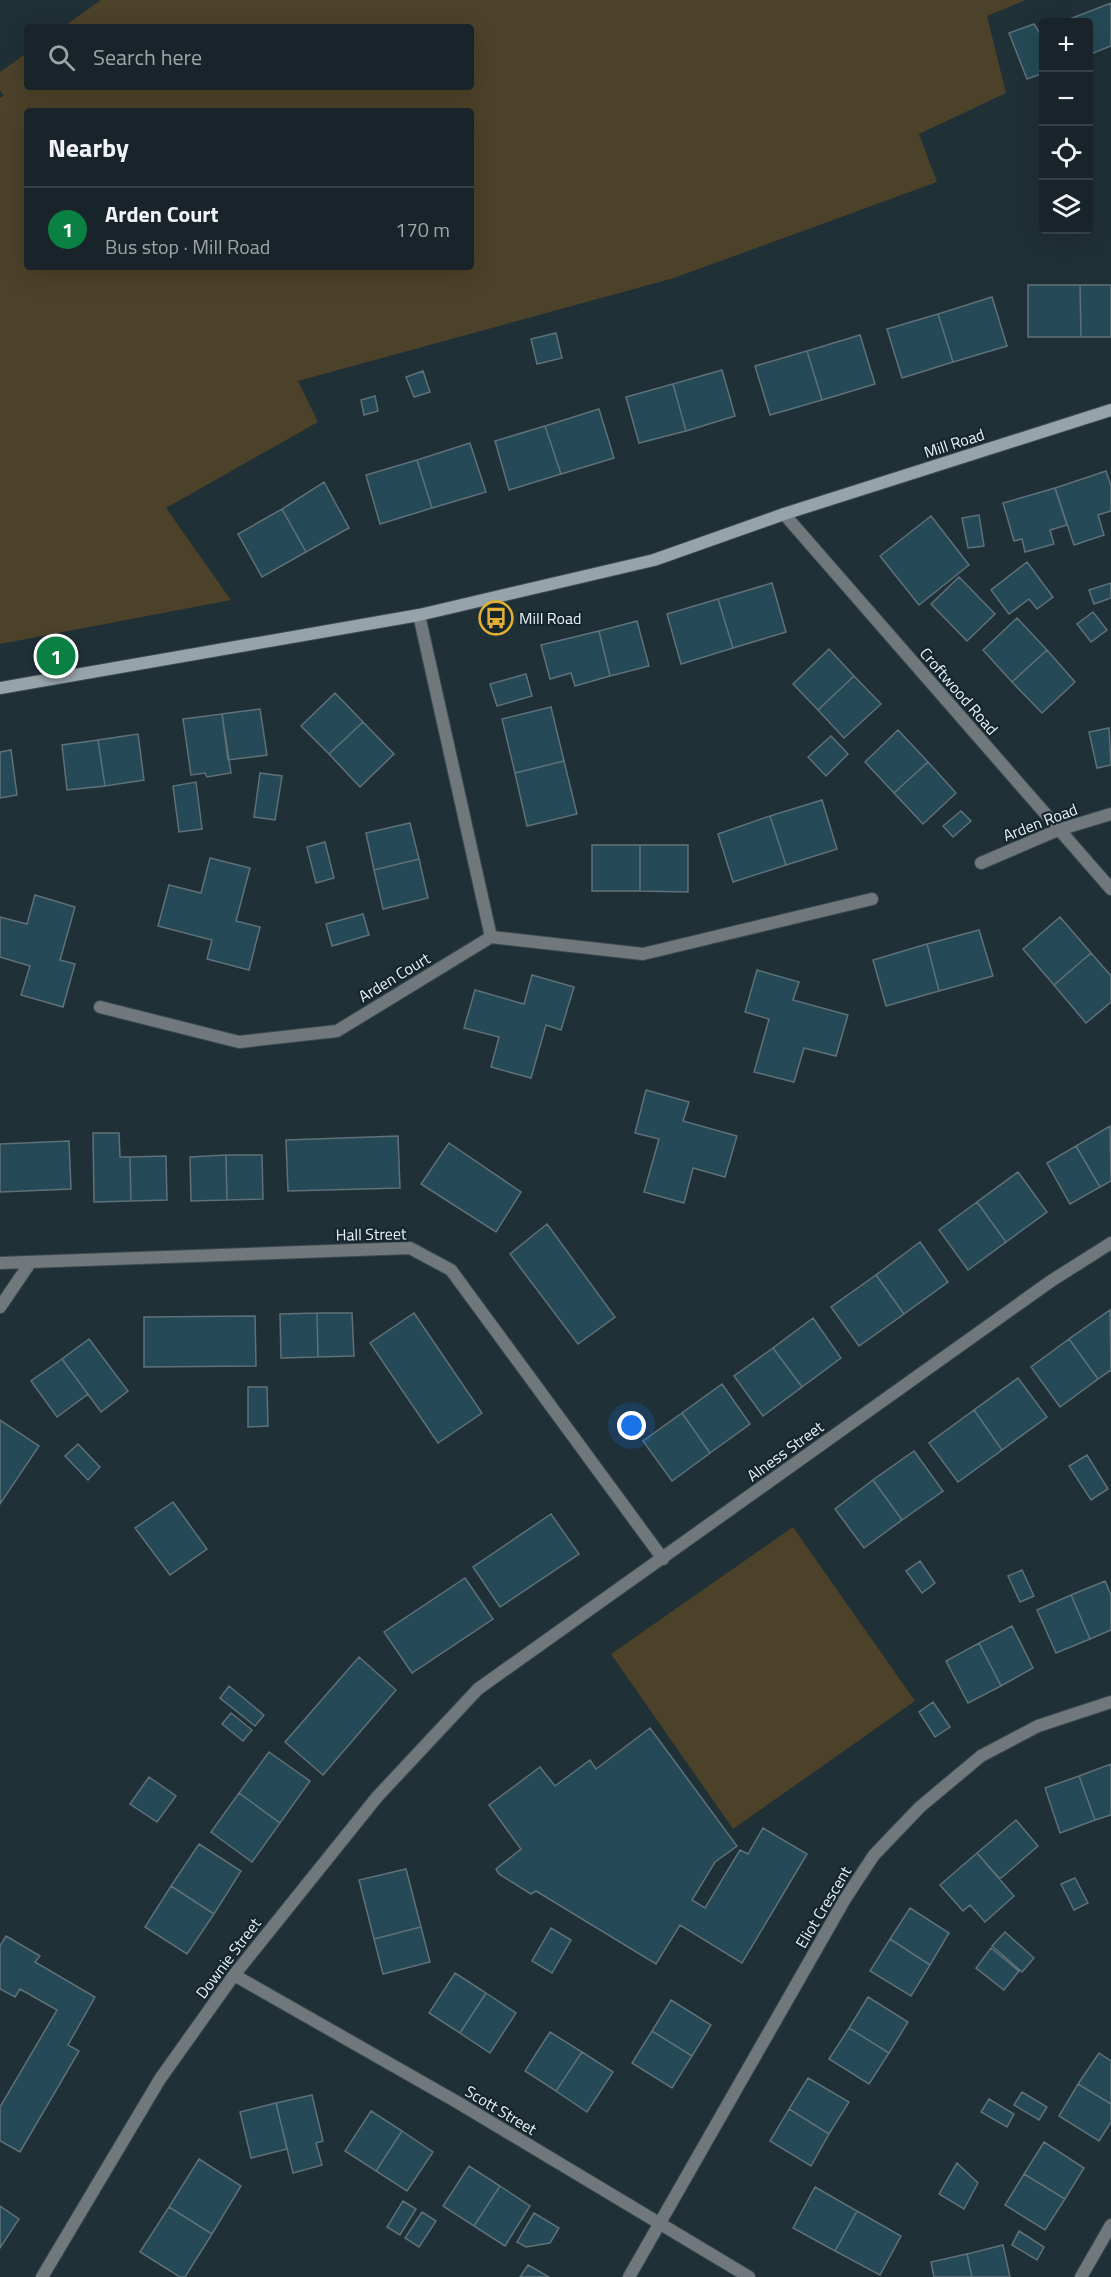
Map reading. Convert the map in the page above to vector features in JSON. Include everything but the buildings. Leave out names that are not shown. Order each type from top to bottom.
[{"type":"main road","name":"Mill Road","points":[[0,688],[419,615],[654,560],[784,514],[1111,410]]},
{"type":"street","name":"Croftwood Road","points":[[784,514],[1111,889]]},
{"type":"street","points":[[419,615],[490,937],[643,954],[872,899]]},
{"type":"street","name":"Arden Road","points":[[981,863],[1058,830],[1111,814]]},
{"type":"street","name":"Arden Court","points":[[100,1007],[239,1042],[337,1031],[490,937]]},
{"type":"street","name":"Alness Street","points":[[478,1689],[1051,1281],[1111,1243]]},
{"type":"street","name":"Hall Street","points":[[0,1263],[410,1248],[451,1270],[663,1558]]},
{"type":"street","points":[[0,1307],[30,1263]]},
{"type":"street","name":"Downie Street","points":[[42,2277],[160,2079],[234,1975],[377,1797],[478,1689]]},
{"type":"street","name":"Eliot Crescent","points":[[629,2277],[845,1899],[873,1855],[920,1807],[981,1756],[1038,1726],[1111,1702]]},
{"type":"street","name":"Scott Street","points":[[234,1975],[457,2102],[749,2277]]},
{"type":"street","points":[[1081,2277],[1111,2225]]},
{"type":"shaded area","points":[[101,0],[1026,0],[987,16],[1006,93],[919,134],[937,182],[674,278],[298,381],[318,422],[166,508],[231,600],[0,644],[0,98],[4,95],[0,91],[0,72],[24,55],[24,90],[474,90],[474,24],[67,24]]},
{"type":"shaded area","points":[[793,1527],[915,1701],[733,1829],[611,1654]]},
{"type":"place","name":"Mill Road","points":[[496,618]]},
{"type":"place","name":"Arden Court","points":[[56,656]]}]
